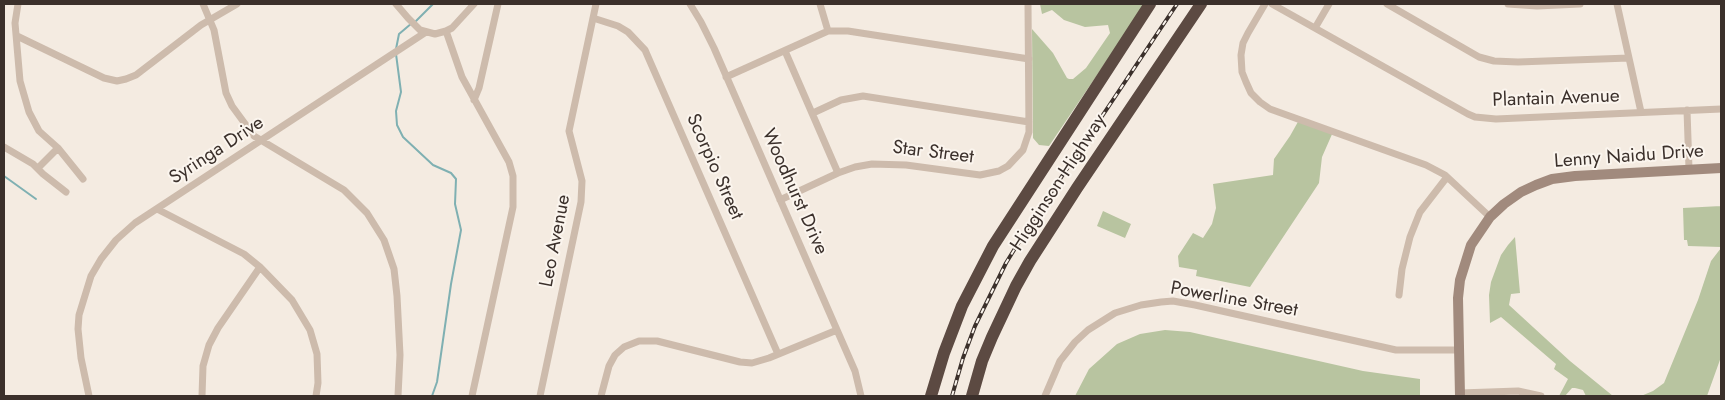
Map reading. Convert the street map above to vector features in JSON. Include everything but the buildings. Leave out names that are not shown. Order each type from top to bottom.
[{"type":"highway","name":"Higginson Highway","points":[[931,396],[944,353],[962,306],[993,246],[1150,4]]},
{"type":"highway","name":"Higginson Highway","points":[[972,396],[982,361],[1016,286],[1030,261],[1082,180],[1201,4]]},
{"type":"street","points":[[18,4],[15,23],[20,81],[29,112],[39,131],[58,148],[83,179]]},
{"type":"street","points":[[203,4],[214,30],[226,93],[232,106],[254,136],[344,190],[367,213],[384,240],[394,269],[397,296],[400,355],[398,396]]},
{"type":"street","points":[[17,36],[92,73],[117,81],[136,75],[202,25],[237,4]]},
{"type":"street","points":[[396,4],[420,30],[440,34],[446,32],[474,4]]},
{"type":"street","points":[[474,100],[498,4]]},
{"type":"street","name":"Leo Avenue","points":[[540,396],[581,202],[582,181],[569,131],[596,4]]},
{"type":"street","name":"Woodhurst Drive","points":[[690,4],[702,22],[855,370],[861,396]]},
{"type":"street","points":[[820,4],[828,31]]},
{"type":"street","name":"Star Street","points":[[780,200],[838,173],[872,164],[906,165],[968,174],[990,174],[1008,166],[1023,150],[1029,132],[1028,4]]},
{"type":"street","points":[[1265,4],[1243,43],[1241,55],[1244,77],[1251,93],[1256,98],[1270,109],[1426,165],[1447,177],[1490,217]]},
{"type":"street","name":"Plantain Avenue","points":[[1272,4],[1475,117],[1496,119],[1721,109]]},
{"type":"street","points":[[1316,28],[1329,4]]},
{"type":"street","points":[[1387,4],[1479,57],[1494,61],[1518,62],[1629,58]]},
{"type":"street","points":[[1508,4],[1537,6],[1580,4]]},
{"type":"street","points":[[1617,4],[1641,112]]},
{"type":"street","name":"Scorpio Street","points":[[593,18],[618,26],[628,32],[645,50],[778,354]]},
{"type":"street","points":[[726,77],[828,31],[848,32],[1029,59]]},
{"type":"street","name":"Syringa Drive","points":[[89,396],[81,358],[78,329],[79,315],[91,276],[101,259],[125,230],[426,32]]},
{"type":"street","points":[[446,32],[462,77],[509,162],[514,189],[513,206],[472,396]]},
{"type":"street","points":[[785,51],[838,173]]},
{"type":"street","points":[[813,113],[841,100],[863,96],[1029,122]]},
{"type":"street","points":[[1686,110],[1689,169]]},
{"type":"street","points":[[4,147],[38,168],[66,192]]},
{"type":"street","points":[[38,168],[58,148]]},
{"type":"street","name":"Lenny Naidu Drive","points":[[1460,394],[1460,280],[1471,246],[1490,217],[1521,192],[1552,179],[1721,168]]},
{"type":"street","points":[[1399,295],[1402,269],[1410,237],[1420,212],[1447,177]]},
{"type":"street","points":[[157,209],[244,254],[260,267],[292,300],[310,330],[317,354],[318,383],[316,396]]},
{"type":"street","points":[[202,396],[203,366],[209,345],[218,328],[260,267]]},
{"type":"street","name":"Powerline Street","points":[[1045,396],[1060,361],[1075,342],[1088,330],[1115,313],[1141,305],[1160,302],[1195,305],[1396,350],[1459,350]]},
{"type":"street","points":[[601,396],[608,366],[615,355],[624,347],[639,341],[657,341],[746,363],[760,361],[837,330]]},
{"type":"street","points":[[1460,394],[1541,396]]},
{"type":"green space","points":[[1040,4],[1145,4],[1049,146],[1039,145],[1033,138],[1032,29],[1053,53],[1069,79],[1073,79],[1086,68],[1110,33],[1108,25],[1085,27],[1064,20],[1052,10],[1042,14]]},
{"type":"green space","points":[[1299,120],[1333,132],[1322,157],[1319,183],[1250,287],[1196,276],[1197,270],[1179,267],[1178,256],[1193,233],[1203,238],[1212,224],[1216,208],[1213,184],[1273,175],[1274,159]]},
{"type":"green space","points":[[1721,206],[1721,247],[1688,246],[1687,240],[1684,240],[1683,208]]},
{"type":"green space","points":[[1103,211],[1131,224],[1125,238],[1097,226]]},
{"type":"green space","points":[[1515,237],[1520,293],[1511,294],[1509,305],[1570,361],[1613,396],[1586,396],[1583,390],[1572,388],[1565,396],[1559,396],[1568,379],[1554,369],[1556,364],[1501,317],[1490,323],[1489,295],[1491,282],[1501,255]]},
{"type":"green space","points":[[1721,248],[1721,357],[1707,396],[1641,396],[1653,391],[1664,383],[1698,300],[1711,261]]},
{"type":"green space","points":[[1165,330],[1190,332],[1363,371],[1420,379],[1420,396],[1075,396],[1089,369],[1117,344],[1140,334]]},
{"type":"waterway","points":[[416,21],[433,4]]},
{"type":"waterway","points":[[396,49],[399,34],[412,23]]},
{"type":"waterway","points":[[396,54],[401,92],[396,111],[397,125],[403,137],[433,165],[451,173],[456,179],[455,204],[461,230],[437,382],[432,396]]},
{"type":"waterway","points":[[4,176],[36,199]]},
{"type":"railway","points":[[952,396],[975,326],[1006,263],[1177,4]]}]
